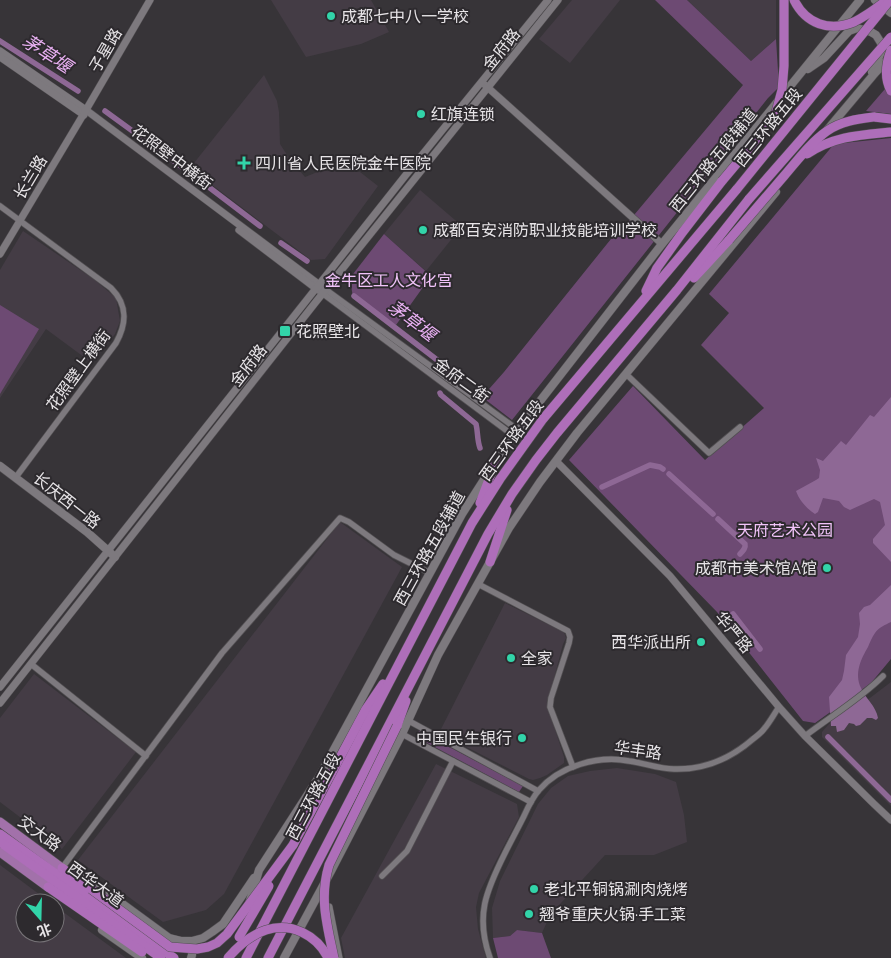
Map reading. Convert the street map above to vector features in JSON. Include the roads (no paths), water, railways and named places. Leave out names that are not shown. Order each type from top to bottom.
[{"type":"highway","points":[[640,304],[657,268],[722,181],[759,137],[776,112],[782,90],[784,66],[784,0]]},
{"type":"highway","points":[[794,0],[798,8],[806,16],[816,23],[827,26],[854,22],[889,0]]},
{"type":"highway","name":"西三环路五段","points":[[246,958],[472,523],[500,479],[544,419],[736,189],[889,0]]},
{"type":"highway","name":"西三环路五段","points":[[268,958],[488,534],[512,494],[557,433],[678,290],[749,199],[891,37]]},
{"type":"highway","points":[[891,50],[886,73],[891,91]]},
{"type":"highway","points":[[678,290],[694,278],[793,165],[827,131],[856,119],[891,119]]},
{"type":"highway","points":[[793,165],[809,153],[841,138],[891,132]]},
{"type":"highway","points":[[472,523],[496,461]]},
{"type":"highway","points":[[490,562],[512,494]]},
{"type":"highway","points":[[228,958],[293,845],[366,709],[406,650]]},
{"type":"highway","points":[[334,958],[324,897],[325,879],[329,865],[397,726],[422,661]]},
{"type":"highway","name":"西华大道","points":[[0,834],[55,877],[145,942],[174,958]]},
{"type":"highway","name":"西华大道","points":[[0,842],[55,877]]},
{"type":"highway","points":[[145,942],[170,947],[197,949],[217,943],[228,934],[293,845]]},
{"type":"highway","points":[[55,877],[91,889],[170,947]]},
{"type":"highway","points":[[55,877],[74,905],[153,958]]},
{"type":"highway","points":[[119,910],[131,932]]},
{"type":"highway","points":[[228,958],[249,939],[265,930],[279,927],[297,930],[310,936],[319,944],[328,958]]},
{"type":"highway","points":[[107,928],[131,932]]},
{"type":"highway","points":[[145,942],[153,958]]},
{"type":"highway","name":"西华大道","points":[[145,942],[161,958]]},
{"type":"main road","name":"西三环路五段辅道","points":[[233,958],[244,932],[251,895],[259,870],[318,777],[462,514],[496,461],[662,244],[860,0]]},
{"type":"main road","points":[[875,0],[891,13]]},
{"type":"main road","points":[[800,74],[824,58],[848,31],[857,28],[876,35],[881,43],[882,50],[866,83]]},
{"type":"main road","points":[[284,958],[402,734],[438,654],[509,528],[540,482],[577,433],[866,83],[891,56]]},
{"type":"main road","name":"长庆西一路","points":[[0,466],[87,532],[115,557]]},
{"type":"main road","name":"交大路","points":[[0,822],[55,877]]},
{"type":"main road","points":[[0,852],[55,877],[98,886],[169,938],[181,941],[203,938],[223,924],[259,870]]},
{"type":"main road","points":[[55,877],[78,912],[142,958]]},
{"type":"main road","points":[[190,958],[192,955],[192,941]]},
{"type":"street","name":"子星路","points":[[85,112],[150,0]]},
{"type":"street","name":"金府路","points":[[0,703],[321,289],[405,176],[548,0]]},
{"type":"street","name":"金府路","points":[[0,687],[108,551],[558,0]]},
{"type":"street","name":"花照壁中横街","points":[[0,51],[85,112],[205,205],[321,289]]},
{"type":"street","name":"花照壁中横街","points":[[0,57],[85,112]]},
{"type":"street","points":[[481,82],[662,244]]},
{"type":"street","name":"长兰路","points":[[0,254],[85,112]]},
{"type":"street","name":"花照壁上横街","points":[[0,206],[111,288],[121,301],[125,318],[121,335],[116,343],[16,477]]},
{"type":"street","name":"金府二街","points":[[321,289],[516,433]]},
{"type":"street","points":[[626,374],[709,453],[740,427]]},
{"type":"street","name":"华严路","points":[[556,461],[670,576],[805,736],[891,820]]},
{"type":"street","points":[[55,877],[222,653],[340,518],[394,555],[430,573]]},
{"type":"street","points":[[478,584],[568,631],[569,643],[551,698],[550,707],[573,767]]},
{"type":"street","points":[[30,664],[146,756]]},
{"type":"street","points":[[805,736],[859,698],[883,676]]},
{"type":"street","name":"华丰路","points":[[490,958],[484,936],[483,914],[487,894],[497,869],[538,791],[563,771],[580,764],[605,759],[628,760],[673,769],[699,767],[723,760],[743,748],[764,730],[779,707]]},
{"type":"street","points":[[408,721],[538,791]]},
{"type":"street","points":[[402,734],[531,802]]},
{"type":"street","points":[[382,876],[407,851],[453,761]]},
{"type":"street","points":[[331,871],[329,910],[339,958]]},
{"type":"waterway","name":"茅草堰","points":[[0,41],[78,91]]},
{"type":"waterway","name":"茅草堰","points":[[105,111],[197,178]]},
{"type":"waterway","name":"茅草堰","points":[[210,188],[260,226]]},
{"type":"waterway","name":"茅草堰","points":[[281,243],[307,261]]},
{"type":"waterway","name":"茅草堰","points":[[354,296],[448,368],[447,372]]},
{"type":"waterway","name":"茅草堰","points":[[440,393],[476,424],[480,448]]},
{"type":"waterway","name":"茅草堰","points":[[602,487],[650,465],[663,469]]},
{"type":"waterway","name":"茅草堰","points":[[669,474],[713,514]]},
{"type":"waterway","name":"茅草堰","points":[[718,519],[745,544],[745,548],[740,554]]},
{"type":"waterway","name":"茅草堰","points":[[733,614],[760,649]]},
{"type":"waterway","name":"茅草堰","points":[[828,737],[891,800]]},
{"type":"place","name":"成都七中八一学校","points":[[331,16]]},
{"type":"place","name":"红旗连锁","points":[[421,114]]},
{"type":"place","name":"四川省人民医院金牛医院","points":[[244,163]]},
{"type":"place","name":"成都百安消防职业技能培训学校","points":[[423,230]]},
{"type":"place","name":"花照壁北","points":[[285,331]]},
{"type":"place","name":"成都市美术馆A馆","points":[[827,568]]},
{"type":"place","name":"西华派出所","points":[[701,642]]},
{"type":"place","name":"全家","points":[[511,658]]},
{"type":"place","name":"中国民生银行","points":[[522,738]]},
{"type":"place","name":"老北平铜锅涮肉烧烤","points":[[534,889]]},
{"type":"place","name":"翘爷重庆火锅·手工菜","points":[[529,914]]},
{"type":"park label","name":"金牛区工人文化宫","points":[[389,280]]},
{"type":"park label","name":"天府艺术公园","points":[[785,530]]}]
